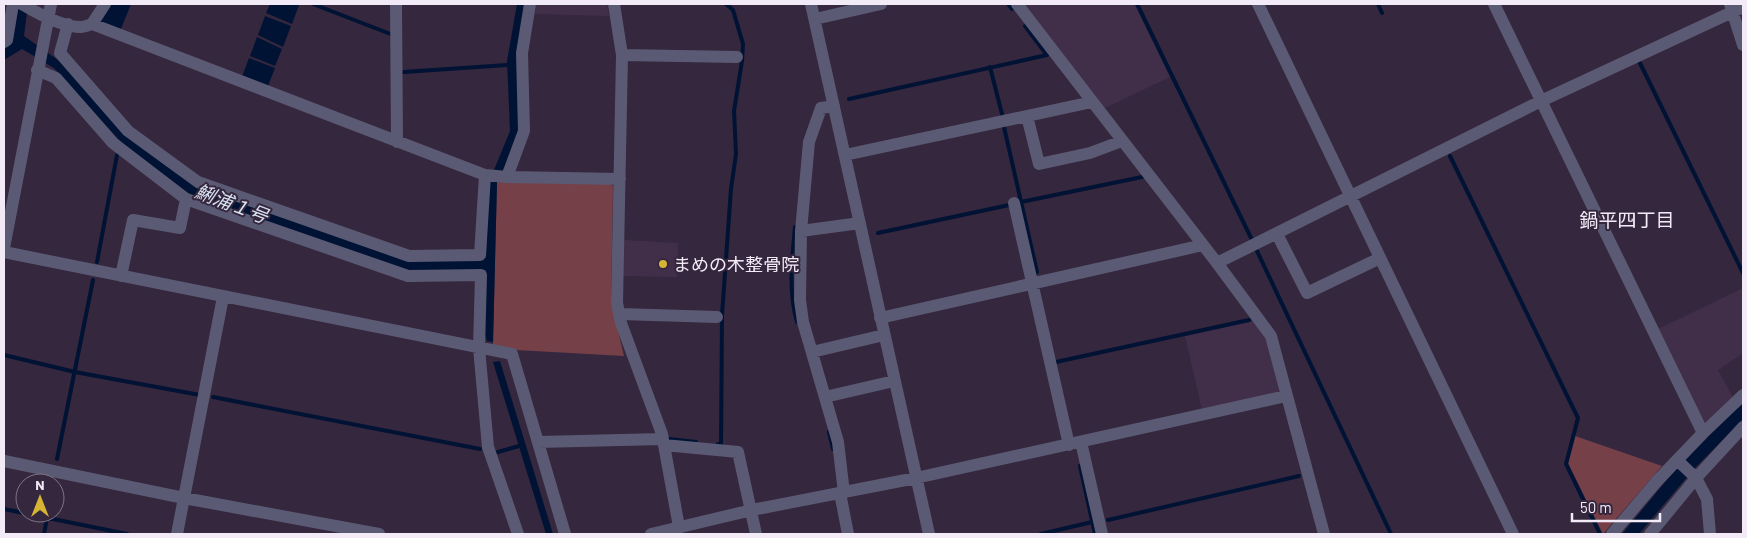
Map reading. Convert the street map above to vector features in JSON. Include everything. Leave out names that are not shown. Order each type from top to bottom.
[{"type":"street","points":[[4,42],[7,40],[13,4]]},
{"type":"street","points":[[22,4],[34,11],[68,24],[81,27],[92,24],[485,175],[620,179]]},
{"type":"street","points":[[4,248],[51,4]]},
{"type":"street","points":[[92,24],[105,4]]},
{"type":"street","points":[[396,4],[397,142]]},
{"type":"street","points":[[507,177],[524,131],[522,52],[530,4]]},
{"type":"street","points":[[614,4],[622,55],[618,303],[622,323],[663,442],[679,527]]},
{"type":"street","points":[[811,4],[929,534]]},
{"type":"street","points":[[815,19],[881,4]]},
{"type":"street","points":[[1017,4],[1271,336],[1324,534]]},
{"type":"street","points":[[1258,4],[1513,534]]},
{"type":"street","points":[[1494,4],[1704,432]]},
{"type":"street","points":[[1217,263],[1541,101],[1735,8],[1743,45]]},
{"type":"street","points":[[68,24],[60,52],[128,131],[198,182],[409,256],[480,255],[485,175]]},
{"type":"street","points":[[622,55],[737,57]]},
{"type":"street","points":[[38,68],[56,78],[113,143],[186,199],[408,276],[481,275],[479,348],[488,447],[518,534]]},
{"type":"street","points":[[845,155],[1092,102]]},
{"type":"street","points":[[834,106],[821,108],[809,142],[801,231],[800,300],[803,322],[838,442],[842,493],[848,534]]},
{"type":"street","points":[[1027,116],[1038,164],[1090,153],[1122,141]]},
{"type":"street","points":[[121,276],[133,220],[180,228],[186,199]]},
{"type":"street","points":[[1014,203],[1032,284],[1102,534]]},
{"type":"street","points":[[801,231],[860,223]]},
{"type":"street","points":[[1278,234],[1307,293],[1380,258]]},
{"type":"street","points":[[880,318],[1203,245]]},
{"type":"street","points":[[4,252],[512,354],[565,534]]},
{"type":"street","points":[[177,534],[223,297]]},
{"type":"street","points":[[620,314],[717,317]]},
{"type":"street","points":[[812,352],[884,335]]},
{"type":"street","points":[[825,396],[894,381]]},
{"type":"street","points":[[1612,534],[1657,481],[1743,395]]},
{"type":"street","points":[[651,534],[752,510],[916,478],[1286,396]]},
{"type":"street","points":[[1650,534],[1694,476],[1743,427]]},
{"type":"street","points":[[538,442],[663,442],[738,452],[756,534]]},
{"type":"street","points":[[4,461],[184,498],[379,534]]},
{"type":"street","points":[[1678,461],[1694,476],[1707,500],[1710,534]]},
{"type":"shaded area","points":[[536,4],[607,4],[609,16],[535,14]]},
{"type":"shaded area","points":[[1023,4],[1135,4],[1170,77],[1105,108]]},
{"type":"shaded area","points":[[497,182],[609,184],[613,186],[611,302],[624,356],[516,350],[493,346]]},
{"type":"shaded area","points":[[624,240],[678,243],[677,277],[623,276]]},
{"type":"shaded area","points":[[1743,288],[1743,353],[1718,370],[1734,399],[1706,426],[1658,329]]},
{"type":"shaded area","points":[[1255,321],[1266,337],[1283,391],[1202,410],[1185,336]]},
{"type":"shaded area","points":[[1575,436],[1662,466],[1603,534],[1568,463]]},
{"type":"water","name":"鯏浦１号","points":[[18,4],[28,4],[24,36],[65,65],[192,184],[409,262],[486,258],[489,182],[510,131],[507,61],[517,4],[525,4],[519,131],[512,152],[497,182],[493,342],[487,341],[484,331],[486,270],[408,272],[188,193],[122,143],[54,68],[22,49],[4,60],[4,47]]},
{"type":"water","points":[[108,4],[131,4],[120,31],[100,23]]},
{"type":"water","points":[[270,4],[299,5],[292,24],[266,13]]},
{"type":"water","points":[[265,16],[291,26],[283,47],[258,35]]},
{"type":"water","points":[[257,37],[282,49],[275,66],[250,56]]},
{"type":"water","points":[[249,58],[275,68],[268,86],[242,77]]},
{"type":"water","points":[[500,361],[553,534],[546,534],[493,362]]},
{"type":"water","points":[[1743,402],[1743,419],[1693,470],[1639,534],[1622,534],[1676,469]]},
{"type":"waterway","points":[[313,4],[393,35]]},
{"type":"waterway","points":[[718,444],[721,445],[722,315],[731,189],[736,154],[734,111],[743,44],[733,10],[726,4]]},
{"type":"waterway","points":[[1008,4],[1012,9]]},
{"type":"waterway","points":[[1137,4],[1253,242]]},
{"type":"waterway","points":[[1378,4],[1382,13]]},
{"type":"waterway","points":[[849,99],[1047,55],[1025,26]]},
{"type":"waterway","points":[[1640,63],[1743,273]]},
{"type":"waterway","points":[[404,72],[507,65]]},
{"type":"waterway","points":[[990,67],[1002,114]]},
{"type":"waterway","points":[[1004,127],[1037,272]]},
{"type":"waterway","points":[[97,262],[117,155]]},
{"type":"waterway","points":[[1450,156],[1578,418],[1566,464],[1600,534]]},
{"type":"waterway","points":[[1021,202],[1142,177]]},
{"type":"waterway","points":[[878,233],[1009,205]]},
{"type":"waterway","points":[[795,227],[792,299],[797,322]]},
{"type":"waterway","points":[[1257,251],[1391,534]]},
{"type":"waterway","points":[[57,459],[93,280]]},
{"type":"waterway","points":[[1056,362],[1249,320]]},
{"type":"waterway","points":[[4,355],[75,372],[200,395]]},
{"type":"waterway","points":[[213,397],[480,449]]},
{"type":"waterway","points":[[829,432],[833,449]]},
{"type":"waterway","points":[[669,439],[696,442]]},
{"type":"waterway","points":[[498,452],[519,446]]},
{"type":"waterway","points":[[1080,466],[1095,534]]},
{"type":"waterway","points":[[1108,520],[1299,476]]},
{"type":"waterway","points":[[4,509],[127,534]]},
{"type":"waterway","points":[[1041,534],[1092,522]]},
{"type":"waterway","points":[[44,534],[46,523]]},
{"type":"place","name":"まめの木整骨院","points":[[663,264]]},
{"type":"district","name":"鍋平四丁目","points":[[1627,219]]}]
